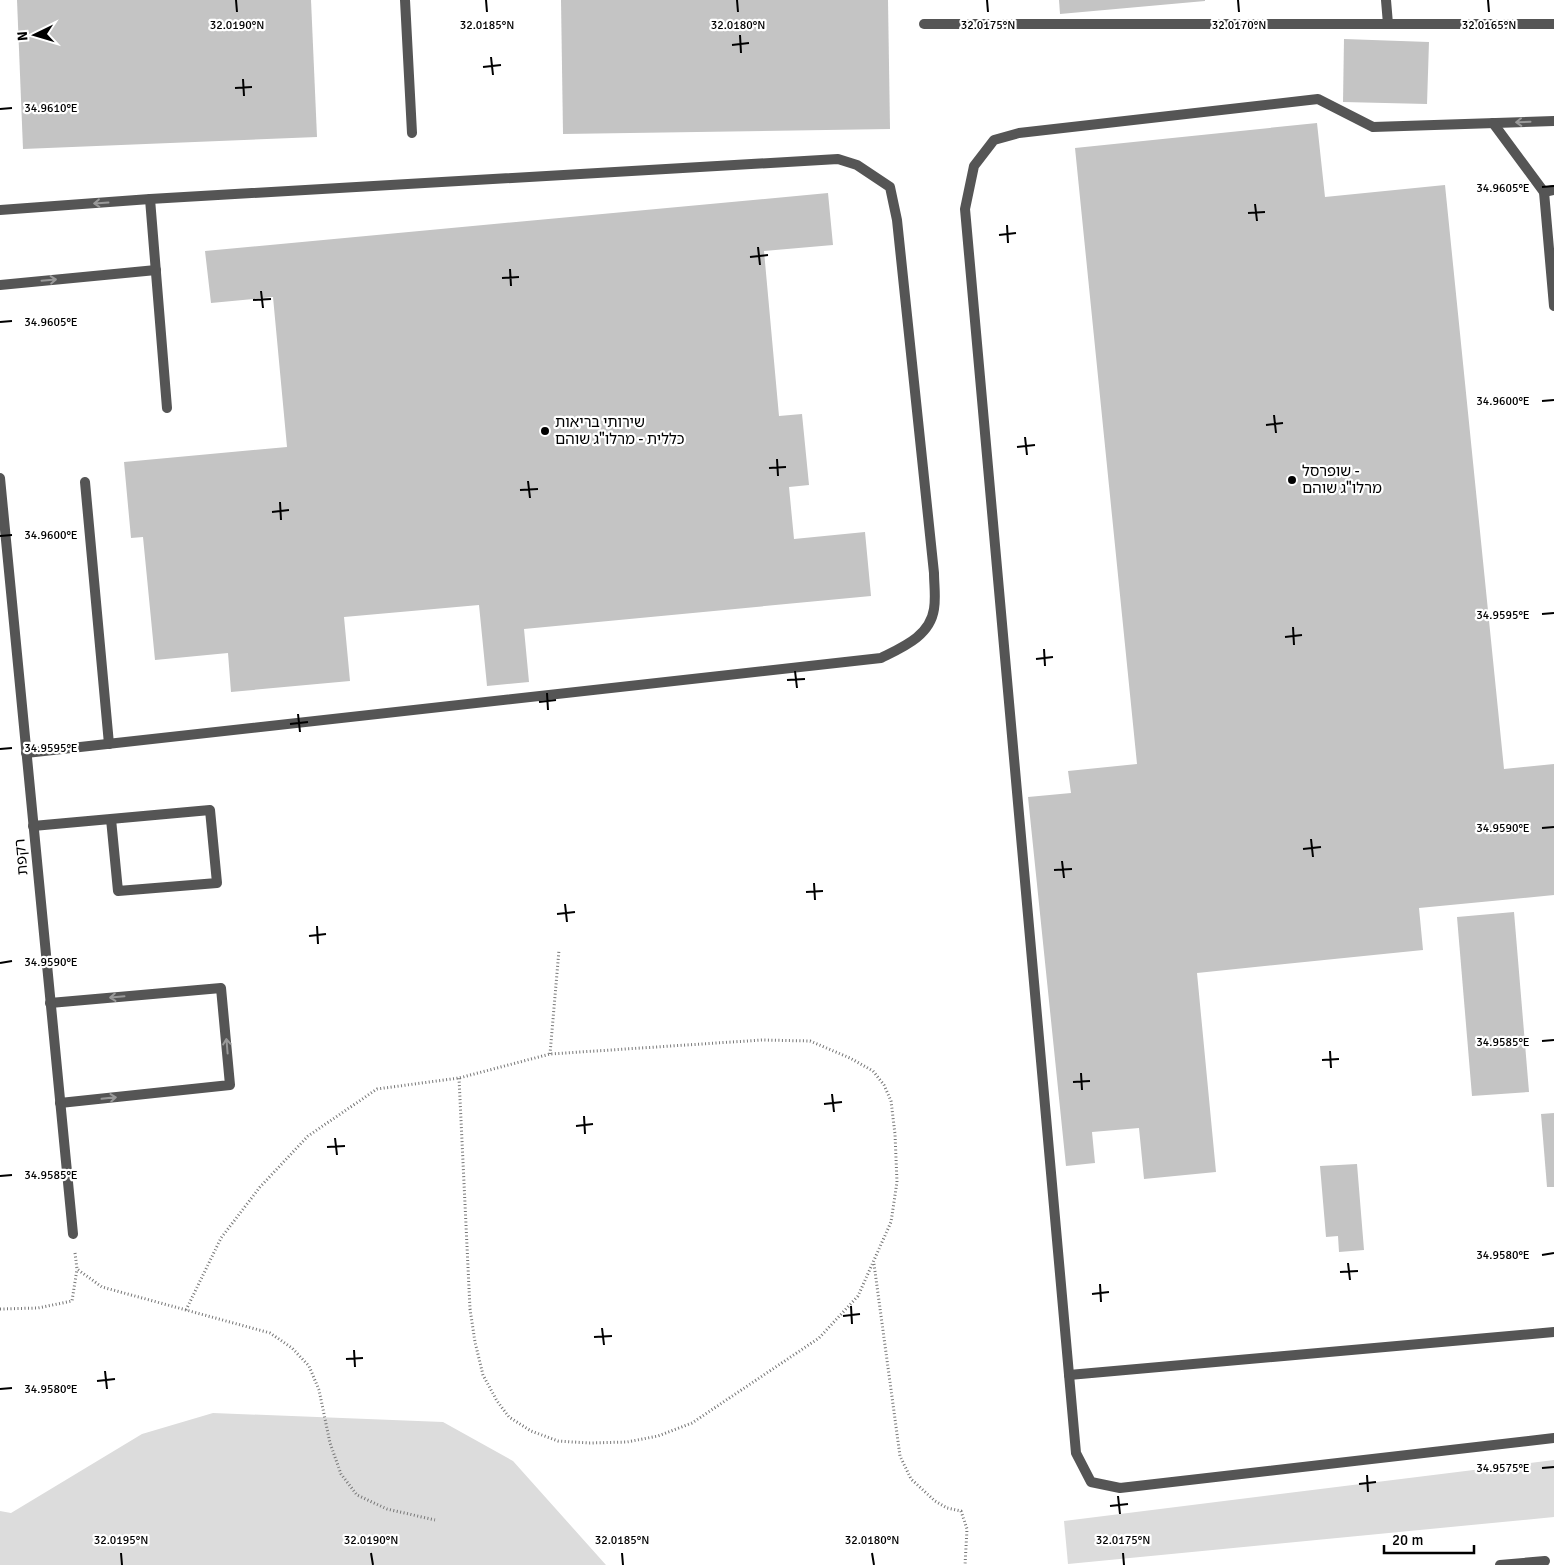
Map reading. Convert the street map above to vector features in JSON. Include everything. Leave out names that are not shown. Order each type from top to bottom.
[{"type":"street","points":[[405,0],[412,133]]},
{"type":"street","points":[[1386,0],[1388,24]]},
{"type":"street","points":[[924,24],[1554,24]]},
{"type":"street","points":[[1554,121],[1374,127],[1318,99],[1019,133],[994,140],[974,166],[965,209],[1076,1453],[1091,1482],[1120,1488],[1554,1438]]},
{"type":"street","points":[[1493,123],[1549,191],[1554,306]]},
{"type":"street","points":[[0,210],[150,199],[838,159],[857,165],[890,187],[897,220],[934,573],[934,609],[927,628],[911,642],[881,658],[26,753]]},
{"type":"street","points":[[150,199],[167,408]]},
{"type":"street","points":[[0,285],[156,270]]},
{"type":"street","name":"רקפת","points":[[0,478],[72,1234]]},
{"type":"street","points":[[85,482],[109,744]]},
{"type":"street","points":[[33,826],[210,810],[217,883],[118,891],[111,819]]},
{"type":"street","points":[[50,1003],[221,988],[230,1085],[60,1103]]},
{"type":"street","points":[[1069,1375],[1554,1332]]},
{"type":"street","points":[[1500,1565],[1545,1561]]},
{"type":"path","points":[[550,1054],[559,950]]},
{"type":"path","points":[[186,1310],[221,1238],[260,1187],[308,1136],[376,1089],[459,1078],[550,1054],[762,1040],[810,1041],[850,1058],[874,1071],[891,1101],[895,1134],[897,1182],[891,1222],[858,1296],[819,1338],[692,1423],[658,1436],[627,1442],[589,1443],[558,1441],[531,1431],[509,1417],[497,1401],[483,1375],[470,1309],[459,1078]]},
{"type":"path","points":[[0,1309],[38,1308],[72,1301],[77,1269],[72,1234]]},
{"type":"path","points":[[874,1262],[900,1456],[911,1479],[947,1508],[960,1511],[967,1529],[965,1565]]},
{"type":"path","points":[[77,1269],[102,1287],[270,1332],[292,1348],[308,1366],[319,1390],[330,1443],[342,1474],[357,1495],[387,1509],[435,1520]]},
{"type":"shaded area","points":[[213,1413],[443,1422],[513,1461],[606,1565],[0,1565],[0,1511],[11,1513],[142,1434]]},
{"type":"shaded area","points":[[1554,1460],[1554,1517],[1068,1564],[1064,1521]]},
{"type":"building","points":[[17,0],[311,0],[317,137],[23,149]]},
{"type":"building","points":[[561,0],[888,0],[890,129],[563,134]]},
{"type":"building","points":[[1059,0],[1205,0],[1205,1],[1060,14]]},
{"type":"building","points":[[1344,39],[1429,42],[1427,104],[1343,102]]},
{"type":"building","name":"שופרסל - מרלו\"ג שוהם","points":[[1317,123],[1325,197],[1445,185],[1504,769],[1554,764],[1554,895],[1419,908],[1423,950],[1197,973],[1216,1172],[1144,1179],[1139,1128],[1092,1132],[1095,1163],[1066,1166],[1028,797],[1071,793],[1068,771],[1137,764],[1075,148]]},
{"type":"building","name":"שירותי בריאות כללית - מרלו\"ג שוהם","points":[[828,193],[833,245],[764,251],[779,416],[802,414],[809,485],[789,487],[794,539],[865,532],[871,596],[524,629],[529,682],[487,686],[479,605],[344,617],[350,681],[231,692],[228,653],[155,660],[143,537],[131,538],[124,462],[287,447],[273,297],[211,303],[205,251]]},
{"type":"building","points":[[1514,912],[1529,1092],[1472,1096],[1457,917]]},
{"type":"building","points":[[1554,1113],[1554,1187],[1547,1187],[1541,1114]]},
{"type":"building","points":[[1357,1164],[1364,1250],[1339,1252],[1338,1236],[1326,1237],[1320,1166]]},
{"type":"place","name":"שירותי בריאות כללית - מרלו\"ג שוהם","points":[[545,431]]},
{"type":"place","name":"שופרסל - מרלו\"ג שוהם","points":[[1292,480]]}]
